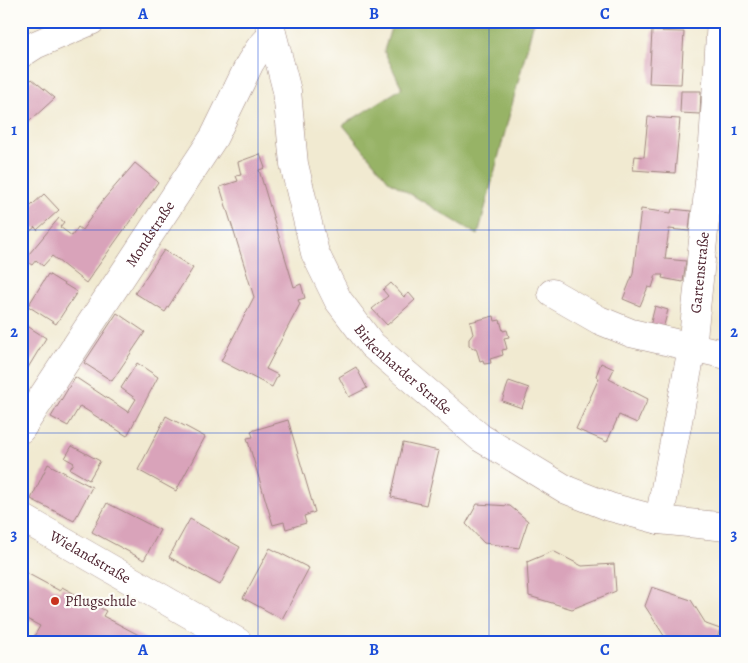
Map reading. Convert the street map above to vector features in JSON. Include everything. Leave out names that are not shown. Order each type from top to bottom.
[{"type":"street","points":[[21,54],[35,45],[91,21]]},
{"type":"street","name":"Gartenstraße","points":[[659,520],[692,348],[720,144],[721,21]]},
{"type":"street","name":"Mondstraße","points":[[21,429],[214,137],[250,63],[259,49],[266,26]]},
{"type":"street","name":"Birkenharder Straße","points":[[266,26],[287,91],[294,164],[315,253],[338,300],[372,346],[481,438],[567,490],[610,506],[659,520],[727,527]]},
{"type":"street","points":[[552,293],[599,320],[631,333],[727,355]]},
{"type":"street","name":"Wielandstraße","points":[[21,517],[238,642]]},
{"type":"green space","points":[[393,21],[534,21],[478,235],[389,181],[343,125],[402,88],[384,51]]},
{"type":"building","points":[[652,31],[684,32],[681,84],[649,83]]},
{"type":"building","points":[[32,79],[55,98],[21,129],[21,89]]},
{"type":"building","points":[[681,91],[701,91],[700,114],[680,113]]},
{"type":"building","points":[[648,117],[680,119],[675,173],[633,170],[635,156],[644,157]]},
{"type":"building","points":[[260,154],[265,168],[259,170],[294,287],[301,284],[305,298],[298,300],[300,304],[266,369],[278,375],[272,387],[221,361],[254,297],[220,187],[238,181],[236,176],[241,175],[238,162]]},
{"type":"building","points":[[135,163],[158,182],[86,283],[52,256],[43,266],[36,260],[32,265],[24,260],[59,218],[64,222],[60,227],[72,236],[78,227],[82,230],[104,199]]},
{"type":"building","points":[[44,194],[59,210],[37,230],[35,227],[21,239],[21,215]]},
{"type":"building","points":[[641,209],[671,213],[672,209],[691,211],[689,231],[669,229],[665,259],[686,261],[683,282],[662,278],[663,275],[656,275],[652,288],[648,287],[640,306],[623,299],[633,274]]},
{"type":"building","points":[[164,250],[193,268],[165,312],[135,293]]},
{"type":"building","points":[[48,274],[77,292],[56,324],[28,306]]},
{"type":"building","points":[[391,283],[404,297],[409,293],[415,300],[387,325],[372,309],[388,296],[383,290]]},
{"type":"building","points":[[655,306],[668,310],[663,329],[650,326]]},
{"type":"building","points":[[117,313],[145,332],[112,381],[84,363]]},
{"type":"building","points":[[494,316],[495,321],[500,320],[503,331],[507,330],[509,337],[504,338],[507,349],[502,350],[503,355],[490,359],[491,363],[484,364],[483,360],[480,361],[476,348],[469,345],[469,339],[473,334],[470,322]]},
{"type":"building","points":[[21,322],[46,338],[26,371],[21,368]]},
{"type":"building","points":[[137,363],[158,377],[127,436],[80,406],[68,426],[51,417],[75,377],[128,412],[136,399],[121,388]]},
{"type":"building","points":[[601,363],[614,369],[609,379],[648,399],[637,423],[619,415],[607,442],[576,429],[599,378],[596,376]]},
{"type":"building","points":[[356,367],[367,388],[349,397],[339,377]]},
{"type":"building","points":[[509,381],[529,388],[522,408],[502,401]]},
{"type":"building","points":[[166,416],[205,437],[176,491],[138,470]]},
{"type":"building","points":[[288,420],[315,512],[304,516],[306,523],[286,529],[284,522],[273,525],[247,438],[253,437],[251,431]]},
{"type":"building","points":[[403,443],[439,451],[426,505],[391,497]]},
{"type":"building","points":[[72,446],[100,461],[89,480],[70,469],[74,463],[65,458]]},
{"type":"building","points":[[48,464],[92,487],[74,521],[31,499]]},
{"type":"building","points":[[107,503],[160,530],[144,560],[92,532]]},
{"type":"building","points":[[477,504],[510,506],[528,521],[519,548],[484,543],[466,524]]},
{"type":"building","points":[[190,519],[240,547],[220,585],[169,557]]},
{"type":"building","points":[[270,548],[309,568],[282,619],[243,598]]},
{"type":"building","points":[[553,551],[582,566],[614,564],[616,591],[572,609],[529,596],[527,562]]},
{"type":"building","name":"Pflugschule","points":[[21,570],[60,591],[62,587],[106,611],[103,616],[152,642],[31,642],[40,626],[21,616]]},
{"type":"building","points":[[652,587],[691,600],[706,624],[720,629],[716,642],[668,642],[645,606]]},
{"type":"place","name":"Pflugschule","points":[[55,601]]}]
